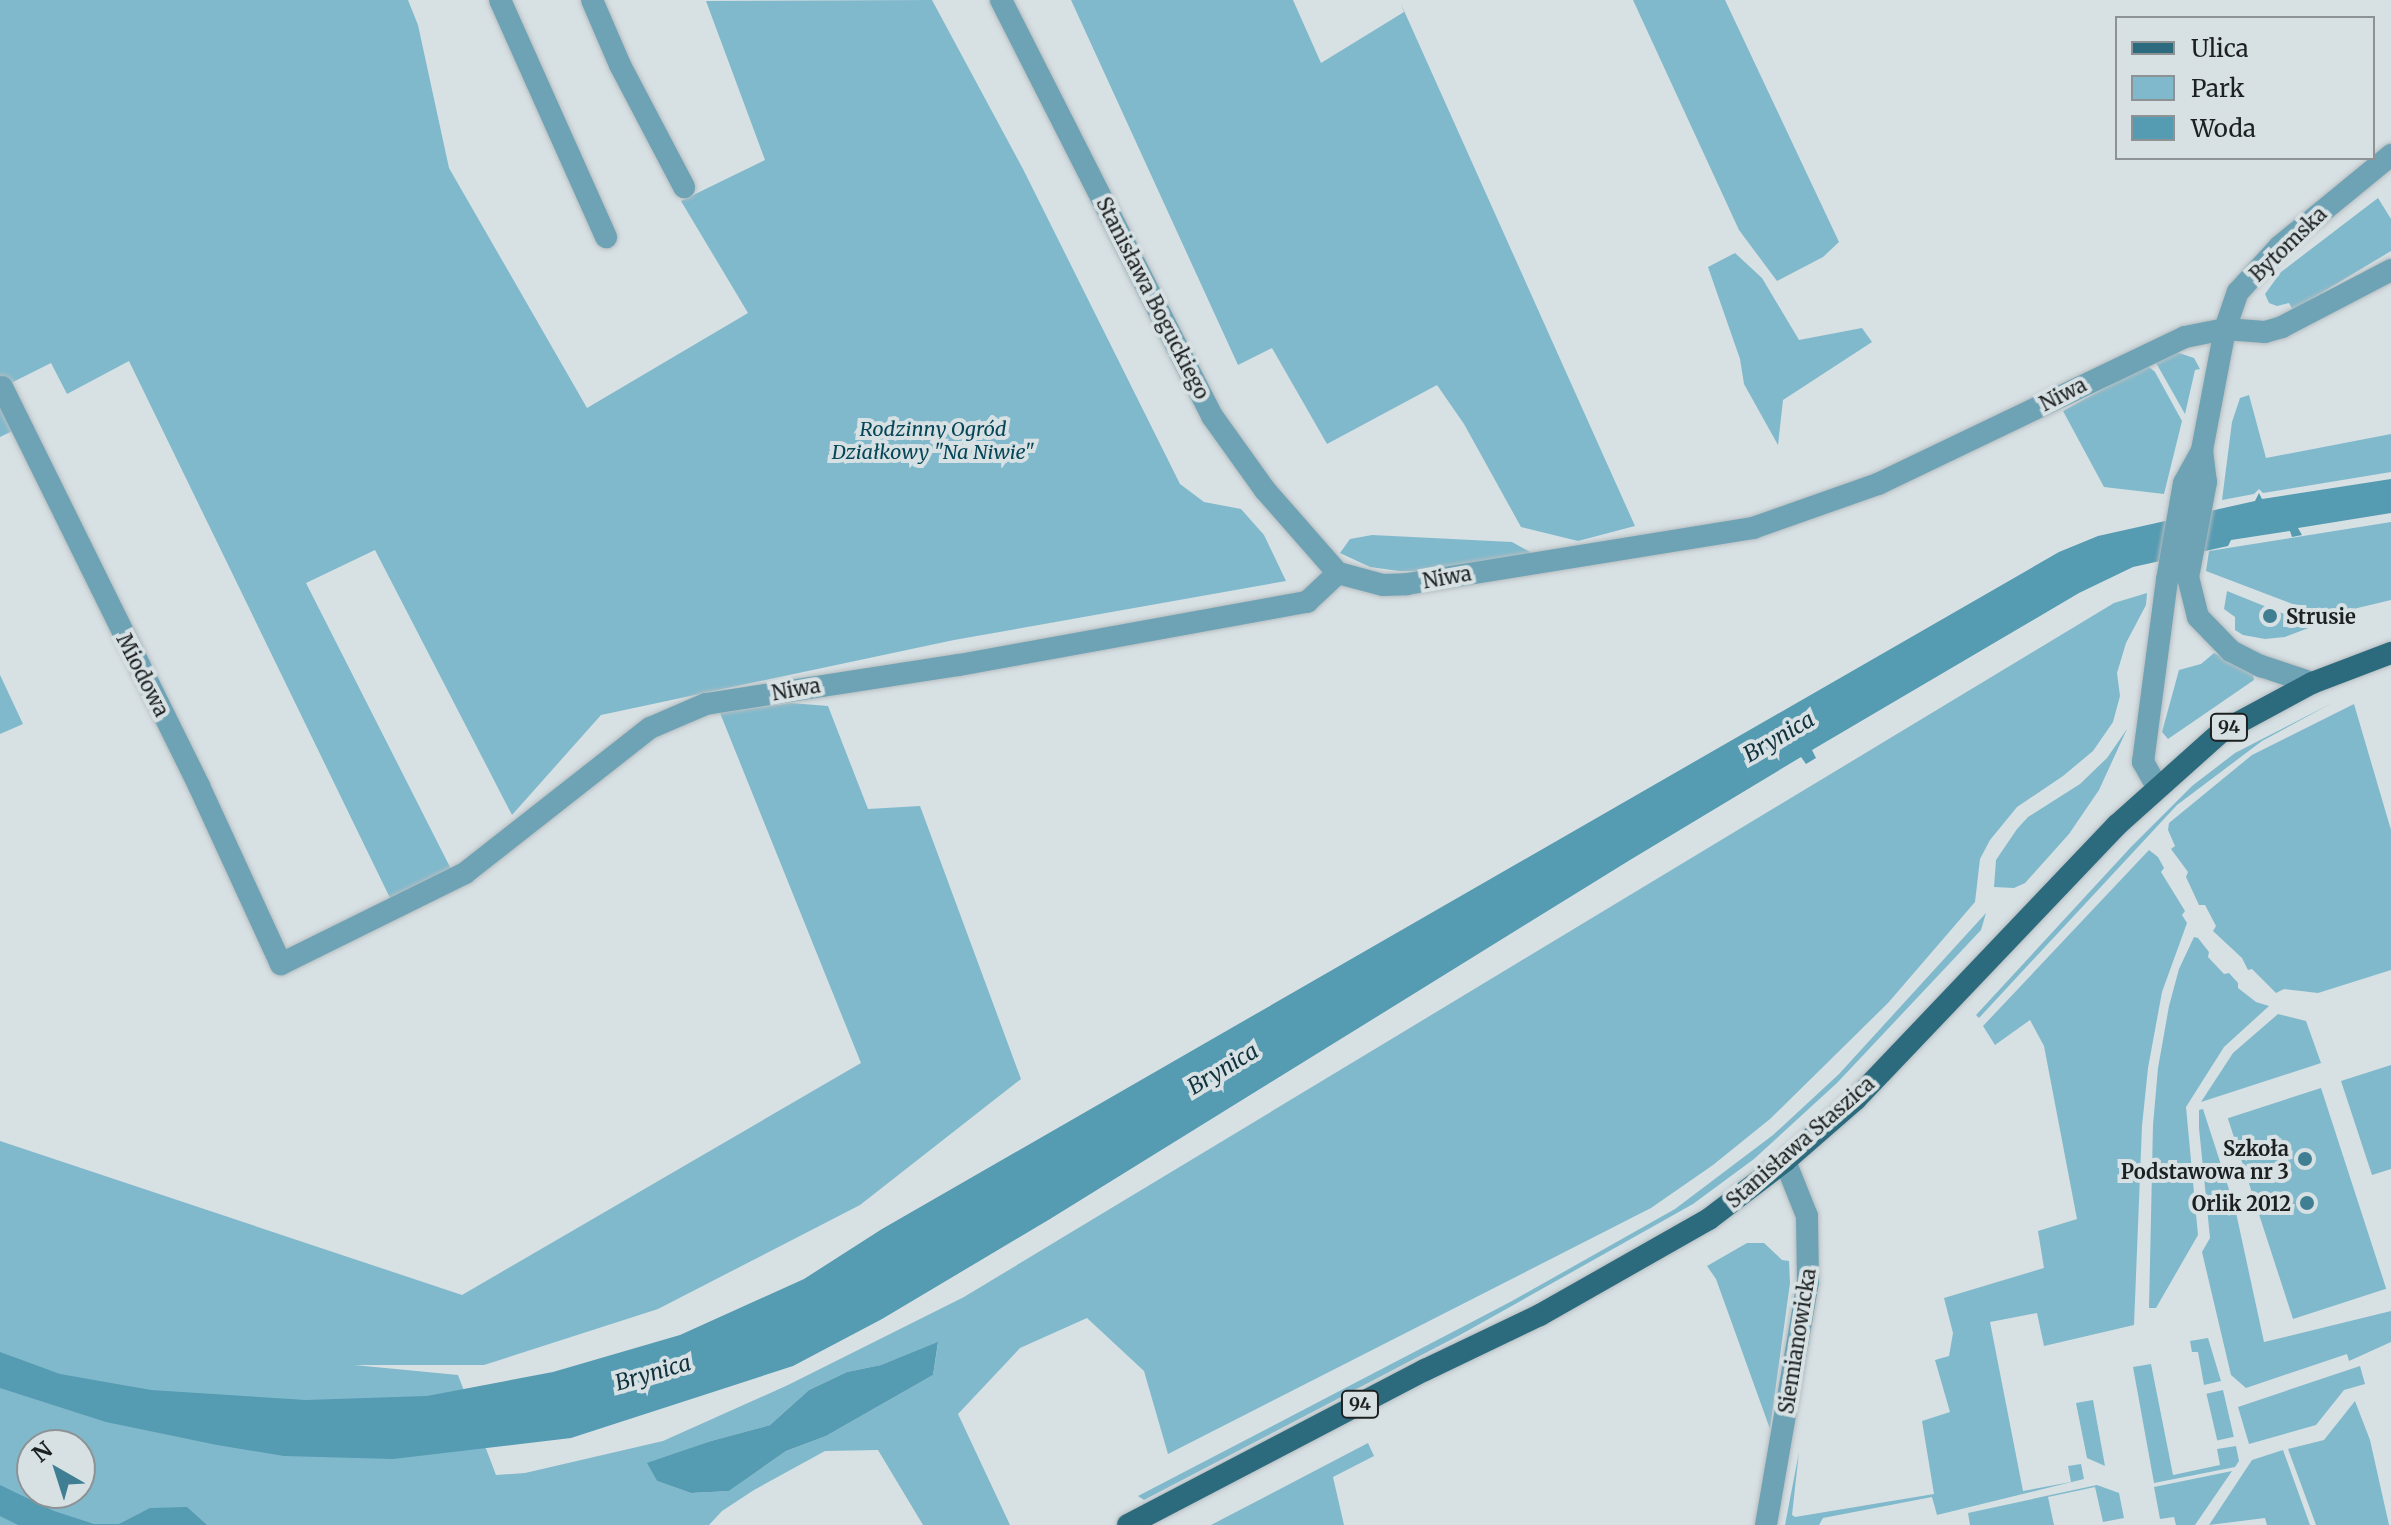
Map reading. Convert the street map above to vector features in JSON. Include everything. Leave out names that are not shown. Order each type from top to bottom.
[{"type":"main road","name":"Stanisława Staszica","points":[[1128,1525],[1594,1287],[1709,1219],[1785,1161],[1856,1099],[2157,787],[2221,732],[2312,683],[2391,653]]},
{"type":"street","points":[[500,0],[606,237]]},
{"type":"street","points":[[592,0],[620,65],[684,187]]},
{"type":"street","name":"Stanisława Boguckiego","points":[[1001,0],[1212,416],[1249,470],[1338,573]]},
{"type":"street","name":"Bytomska","points":[[2157,787],[2143,762],[2225,329],[2238,292],[2265,262],[2391,155]]},
{"type":"street","name":"Niwa","points":[[281,964],[465,873],[650,728],[706,704],[959,665],[1307,602],[1338,573],[1383,585],[1407,584],[1753,528],[1878,484],[2146,352],[2185,337],[2225,329],[2265,332],[2282,327],[2391,270]]},
{"type":"street","name":"Miodowa","points":[[2,387],[199,786],[281,964]]},
{"type":"street","name":"Bytomska","points":[[2178,576],[2194,608],[2218,640],[2261,666],[2312,683]]},
{"type":"street","name":"Siemianowicka","points":[[1766,1525],[1808,1282],[1807,1216],[1785,1161]]},
{"type":"green space","name":"Rodzinny Ogród Działkowy \"Na Niwie\"","points":[[0,0],[408,0],[418,25],[449,168],[587,408],[748,313],[681,201],[765,160],[706,1],[932,0],[1023,169],[1180,484],[1204,502],[1241,509],[1264,535],[1286,581],[954,640],[601,715],[512,815],[375,550],[306,583],[451,869],[391,900],[129,361],[67,394],[51,363],[9,384],[29,423],[0,437]]},
{"type":"green space","points":[[1071,0],[1293,0],[1321,63],[1404,12],[1401,4],[1635,526],[1578,541],[1521,527],[1464,424],[1437,385],[1327,444],[1272,348],[1238,365]]},
{"type":"green space","points":[[1633,0],[1725,0],[1839,242],[1823,257],[1777,281],[1739,230]]},
{"type":"green space","points":[[2378,198],[2391,219],[2391,251],[2293,310],[2289,303],[2277,306],[2269,303],[2265,294],[2281,272]]},
{"type":"green space","points":[[1735,253],[1762,278],[1799,340],[1862,328],[1872,342],[1783,400],[1778,445],[1744,384],[1740,359],[1708,267]]},
{"type":"green space","points":[[2176,352],[2194,358],[2200,369],[2195,370],[2185,414],[2155,361]]},
{"type":"green space","points":[[2147,365],[2155,372],[2182,421],[2164,494],[2104,487],[2063,411]]},
{"type":"green space","points":[[2249,395],[2266,458],[2391,434],[2391,472],[2263,493],[2259,489],[2254,494],[2222,500],[2232,422],[2240,398]]},
{"type":"green space","points":[[2391,522],[2391,600],[2324,616],[2206,571],[2209,551]]},
{"type":"green space","points":[[1372,535],[1512,542],[1532,553],[1434,571],[1399,571],[1370,567],[1340,553],[1350,539]]},
{"type":"green space","points":[[2227,591],[2314,626],[2285,637],[2265,639],[2243,635],[2235,630],[2235,617],[2224,609]]},
{"type":"green space","points":[[2147,593],[2146,605],[2126,643],[2117,673],[2120,696],[2113,722],[2093,751],[2017,807],[1990,840],[1980,859],[1975,902],[1888,1003],[1770,1119],[1713,1165],[1651,1208],[1168,1454],[1144,1371],[1087,1318],[1020,1348],[958,1414],[1010,1525],[923,1525],[878,1450],[825,1451],[754,1490],[722,1511],[709,1525],[0,1525],[0,1141],[462,1295],[861,1063],[720,713],[791,703],[828,706],[868,809],[920,806],[1021,1079],[860,1205],[658,1309],[484,1365],[354,1365],[458,1375],[496,1475],[525,1473],[663,1441],[788,1385],[964,1297],[2114,603]],"holes":[[[938,1343],[933,1375],[826,1436],[786,1451],[729,1491],[691,1493],[657,1481],[648,1464],[711,1441],[770,1425],[809,1390],[847,1372],[881,1365]]]},
{"type":"green space","points":[[2214,653],[2252,669],[2254,680],[2168,739],[2162,732],[2179,670],[2201,664]]},
{"type":"green space","points":[[0,675],[23,724],[0,734]]},
{"type":"green space","points":[[2334,702],[2262,741],[2177,805],[1979,1018],[1976,1015],[2131,847],[2192,786],[2235,753]]},
{"type":"green space","points":[[2354,704],[2391,830],[2391,970],[2318,993],[2284,989],[2276,993],[2252,969],[2248,970],[2242,958],[2213,931],[2216,926],[2205,905],[2199,905],[2186,877],[2188,872],[2171,849],[2175,846],[2168,830],[2169,823],[2252,755]]},
{"type":"green space","points":[[2127,729],[2099,790],[2069,834],[2025,883],[2014,888],[1994,887],[1996,860],[2017,829],[2028,817],[2080,784],[2107,758]]},
{"type":"green space","points":[[2149,850],[2158,857],[2164,868],[2161,872],[2185,911],[2182,915],[2187,923],[2162,992],[2148,1068],[2142,1126],[2134,1325],[2044,1346],[2037,1313],[1990,1322],[2023,1491],[2071,1482],[2068,1466],[2081,1464],[2084,1479],[1937,1515],[1932,1497],[1823,1518],[1819,1525],[1785,1525],[1799,1452],[1792,1515],[1795,1517],[1934,1494],[1922,1421],[1950,1412],[1935,1360],[1949,1356],[1953,1333],[1944,1298],[2044,1268],[2038,1231],[2077,1219],[2044,1046],[2030,1020],[1995,1045],[1983,1026]]},
{"type":"green space","points":[[1986,913],[1981,930],[1837,1083],[1754,1159],[1693,1204],[1460,1335],[1144,1500],[1138,1496],[1512,1301],[1675,1209],[1773,1135],[1839,1074]]},
{"type":"green space","points":[[2194,937],[2198,938],[2209,952],[2208,957],[2224,974],[2229,973],[2238,983],[2238,988],[2256,1002],[2269,1006],[2224,1047],[2186,1107],[2198,1235],[2156,1308],[2149,1308],[2153,1125],[2158,1068],[2179,969]]},
{"type":"green space","points":[[2278,1014],[2306,1021],[2321,1063],[2201,1102],[2233,1053]]},
{"type":"green space","points":[[2391,1065],[2391,1169],[2372,1175],[2341,1081]]},
{"type":"green space","name":"Orlik 2012","points":[[2321,1088],[2386,1289],[2293,1319],[2228,1118]]},
{"type":"green space","points":[[2203,1109],[2235,1208],[2264,1342],[2391,1311],[2391,1342],[2349,1361],[2347,1354],[2246,1388],[2231,1375],[2202,1252],[2210,1238],[2199,1128],[2199,1110]]},
{"type":"green space","points":[[1747,1243],[1764,1243],[1782,1260],[1789,1261],[1790,1283],[1770,1429],[1716,1279],[1707,1266]]},
{"type":"green space","points":[[2208,1338],[2221,1381],[2204,1385],[2198,1352],[2192,1352],[2190,1341]]},
{"type":"green space","points":[[2151,1364],[2173,1475],[2220,1465],[2217,1449],[2236,1446],[2239,1461],[2235,1467],[2154,1483],[2133,1367]]},
{"type":"green space","points":[[2360,1366],[2365,1384],[2344,1390],[2316,1425],[2249,1444],[2238,1407]]},
{"type":"green space","points":[[2223,1390],[2234,1437],[2217,1441],[2206,1394]]},
{"type":"green space","points":[[2093,1400],[2105,1466],[2087,1458],[2076,1403]]},
{"type":"green space","points":[[2355,1401],[2370,1440],[2389,1525],[2316,1525],[2288,1449],[2324,1440]]},
{"type":"green space","points":[[1368,1443],[1374,1456],[1333,1477],[1344,1525],[1211,1525]]},
{"type":"green space","points":[[2283,1450],[2310,1525],[2267,1525],[2265,1518],[2209,1525],[2252,1460]]},
{"type":"green space","points":[[2232,1471],[2195,1525],[2176,1525],[2174,1517],[2160,1519],[2154,1487]]},
{"type":"green space","points":[[2097,1485],[2119,1493],[2124,1518],[2103,1522],[2095,1487],[2048,1497],[2054,1525],[1970,1525],[1968,1513]]},
{"type":"water","name":"Brynica","points":[[2391,479],[2391,513],[2298,528],[2302,535],[2292,537],[2290,531],[2231,540],[2228,546],[2133,567],[2079,593],[1812,750],[1816,758],[1806,764],[1801,757],[1630,860],[1050,1219],[882,1319],[793,1366],[571,1438],[393,1459],[284,1456],[217,1445],[106,1422],[0,1388],[0,1352],[60,1374],[151,1390],[306,1400],[427,1396],[553,1372],[680,1335],[804,1279],[882,1229],[2059,552],[2098,536],[2255,501],[2259,493],[2262,499]]},
{"type":"water","points":[[938,1342],[933,1375],[826,1436],[786,1451],[729,1491],[691,1493],[657,1481],[647,1463],[770,1425],[809,1390],[847,1372],[881,1365]]},
{"type":"water","points":[[0,1485],[16,1493],[16,1509],[50,1509],[94,1524],[119,1524],[150,1508],[187,1507],[207,1525],[18,1525],[0,1516]]},
{"type":"place","name":"Strusie","points":[[2270,616]]},
{"type":"place","name":"Szkoła Podstawowa nr 3","points":[[2305,1159]]},
{"type":"place","name":"Orlik 2012","points":[[2307,1203]]}]
